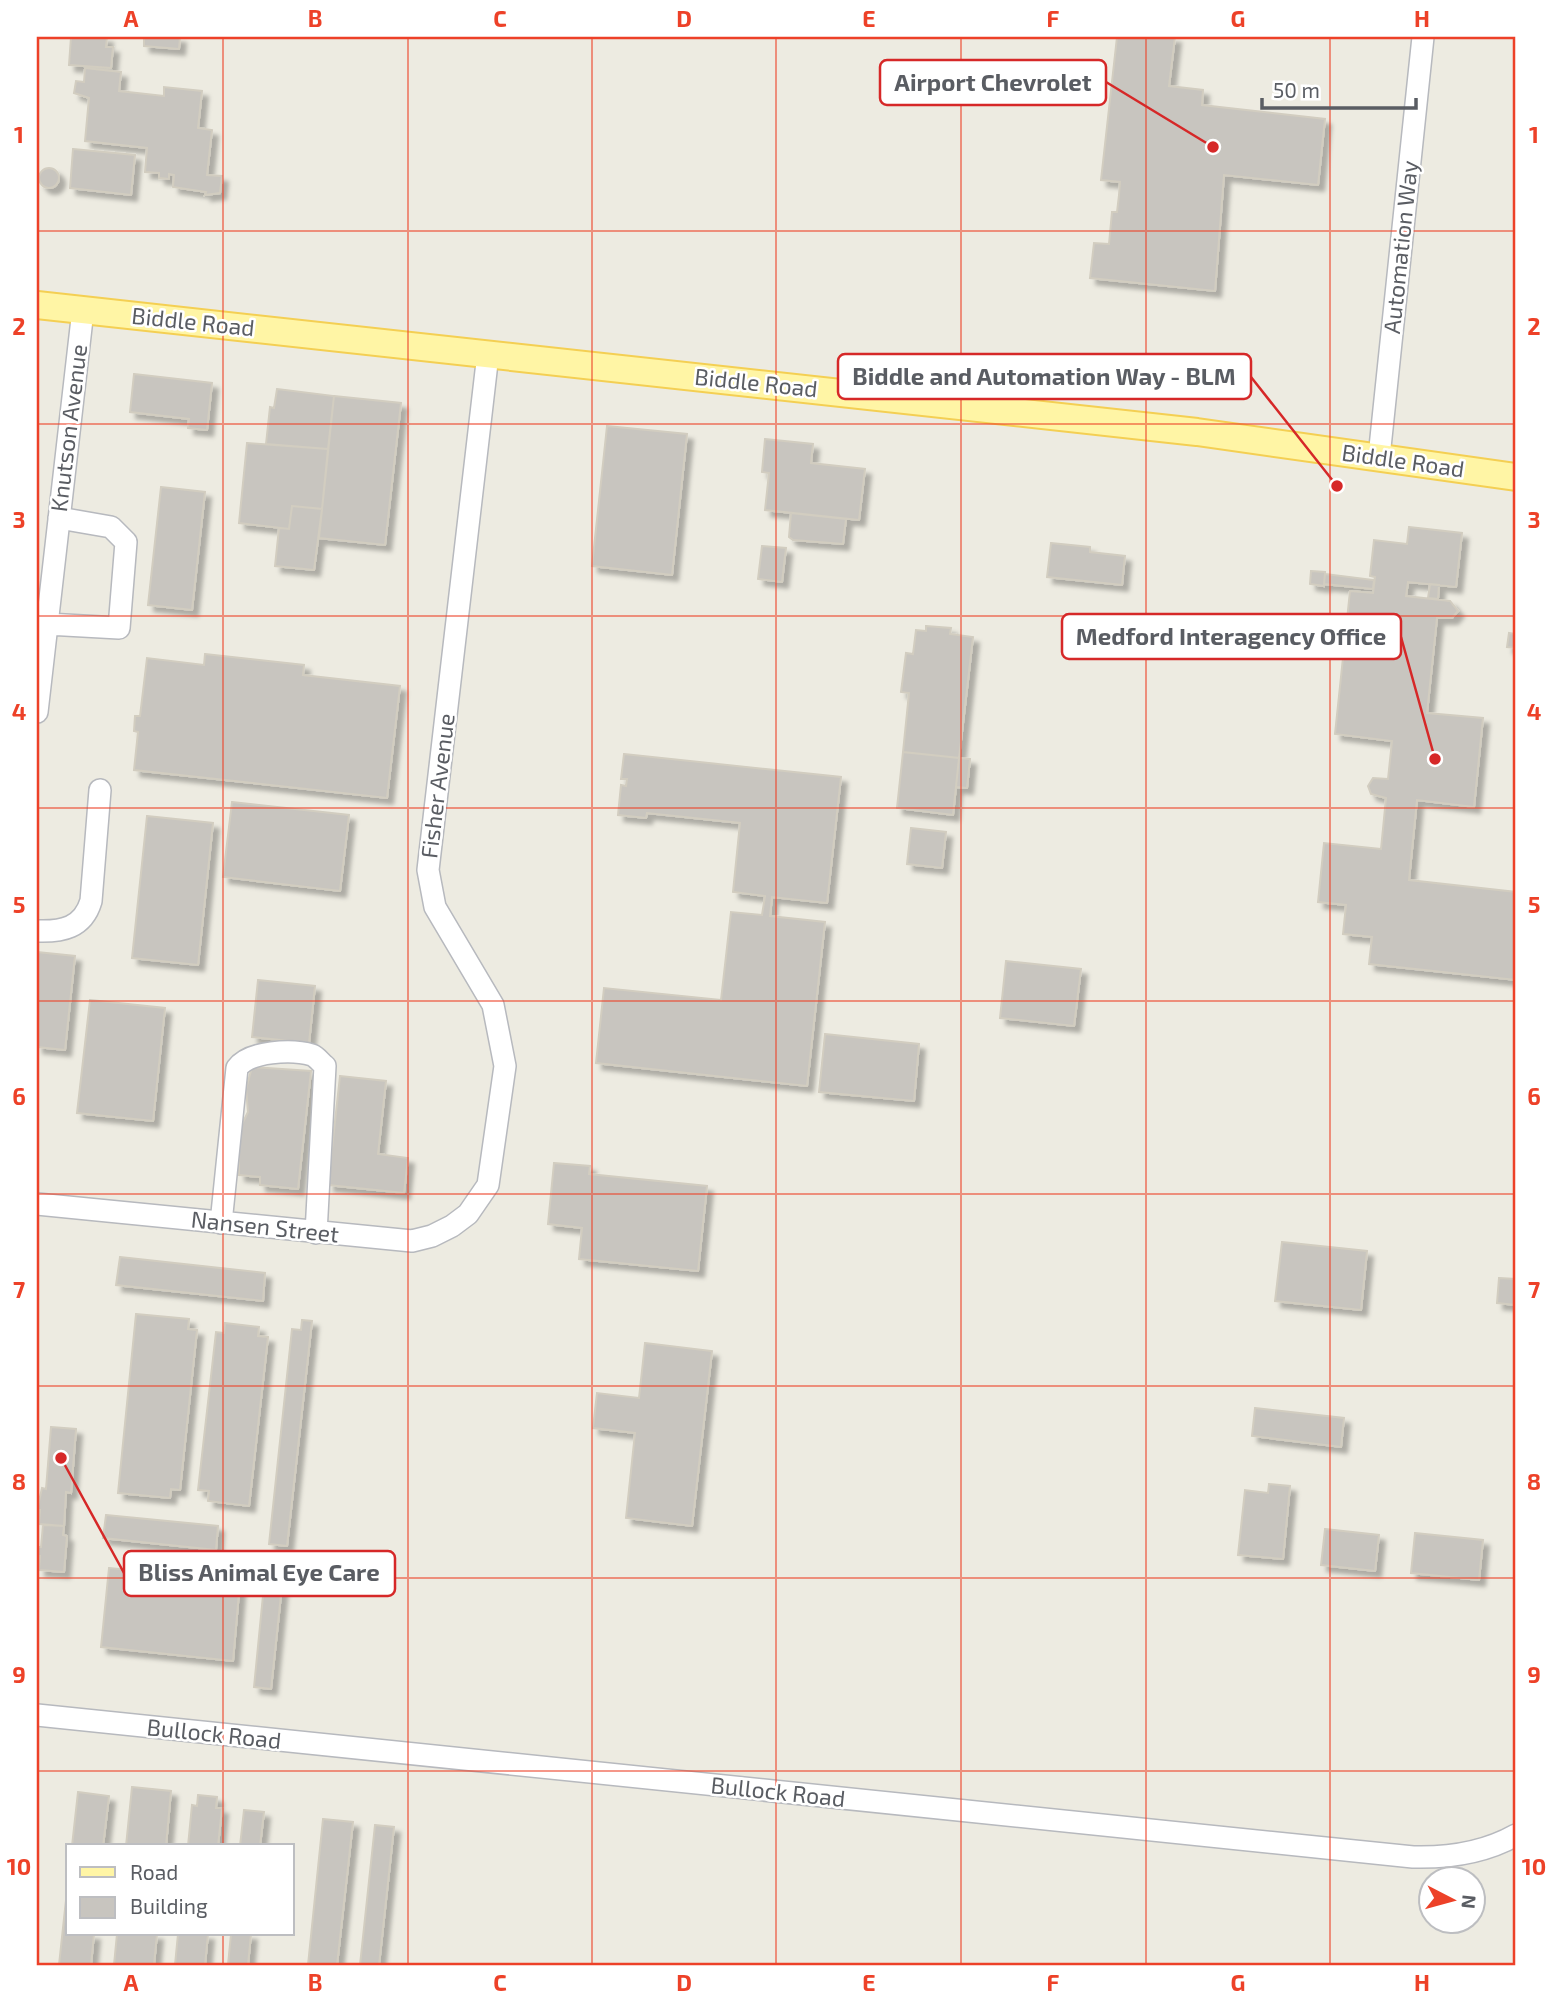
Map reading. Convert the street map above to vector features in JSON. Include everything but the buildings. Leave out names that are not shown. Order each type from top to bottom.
[{"type":"main road","name":"Biddle Road","points":[[37,305],[1170,429],[1516,477]]},
{"type":"street","name":"Automation Way","points":[[1379,457],[1423,37]]},
{"type":"street","name":"Knutson Avenue","points":[[37,712],[83,310]]},
{"type":"street","name":"Fisher Avenue","points":[[480,1199],[492,1167],[505,1066],[500,1034],[493,1006],[435,907],[428,870],[488,354]]},
{"type":"street","points":[[47,624],[119,628],[125,542],[111,527],[59,517]]},
{"type":"street","points":[[37,931],[56,932],[79,923],[86,916],[91,901],[100,790]]},
{"type":"street","points":[[221,1223],[237,1068],[244,1059],[257,1054],[314,1056],[325,1066],[316,1233]]},
{"type":"street","name":"Nansen Street","points":[[37,1204],[412,1241],[432,1236],[452,1226],[480,1199]]},
{"type":"street","name":"Bullock Road","points":[[37,1715],[1413,1857],[1468,1853],[1516,1835]]},
{"type":"place","name":"Airport Chevrolet","points":[[1213,147]]},
{"type":"place","name":"Biddle and Automation Way - BLM","points":[[1337,486]]},
{"type":"place","name":"Medford Interagency Office","points":[[1435,759]]},
{"type":"place","name":"Bliss Animal Eye Care","points":[[61,1458]]}]
